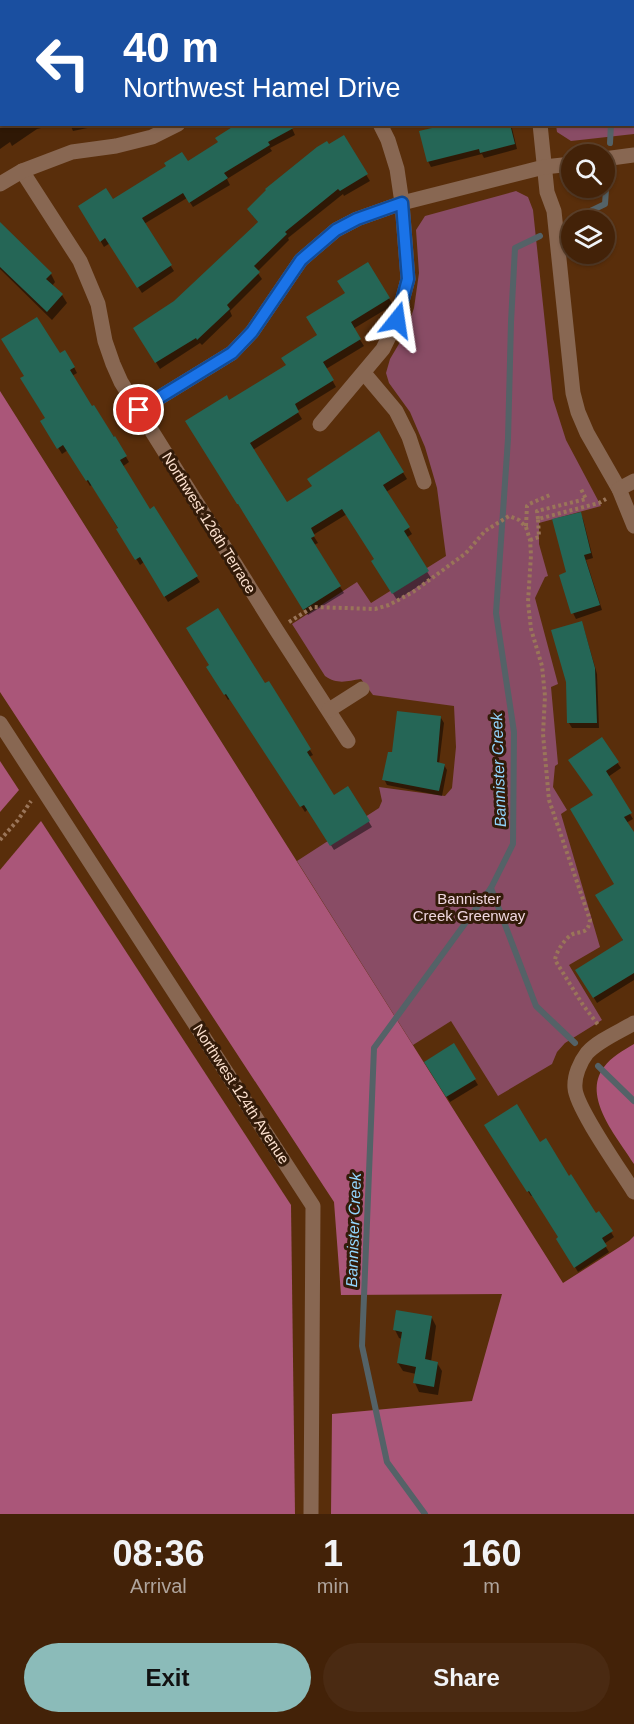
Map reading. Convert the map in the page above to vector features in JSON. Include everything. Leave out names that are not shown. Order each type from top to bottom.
[{"type":"street","points":[[0,184],[22,171],[72,152],[116,146],[152,137],[174,126]]},
{"type":"street","points":[[320,424],[383,349],[397,320],[408,279],[397,170],[381,126]]},
{"type":"street","points":[[540,126],[547,192],[554,211],[573,393],[586,433],[619,489],[634,526]]},
{"type":"street","points":[[615,158],[634,155]]},
{"type":"street","points":[[139,410],[236,349],[252,332],[301,260],[336,230],[357,219],[402,203],[544,167],[561,165]]},
{"type":"street","name":"Northwest 126th Terrace","points":[[22,171],[80,261],[98,304],[105,341],[113,364],[139,410],[348,741]]},
{"type":"street","points":[[363,373],[396,411],[409,437],[424,482]]},
{"type":"street","points":[[619,489],[634,481]]},
{"type":"street","points":[[329,710],[362,689]]},
{"type":"street","name":"Northwest 124th Avenue","points":[[0,723],[313,1206],[311,1514]]},
{"type":"street","points":[[634,1023],[588,1052],[579,1068],[575,1087],[577,1098],[584,1112],[634,1192]]},
{"type":"path","points":[[530,540],[539,537],[537,511],[586,499],[580,487]]},
{"type":"path","points":[[538,519],[599,503],[619,489]]},
{"type":"path","points":[[550,495],[526,506],[526,527],[531,555],[528,602],[531,628],[542,666],[545,696],[543,734],[549,800],[590,920],[586,930],[566,940],[555,956],[555,960],[595,1020]]},
{"type":"path","points":[[277,631],[313,607],[375,609],[389,605],[413,592],[466,553],[485,531],[509,516],[519,520],[526,527]]},
{"type":"path","points":[[0,840],[18,820],[36,794],[37,780]]},
{"type":"green space","points":[[556,126],[634,126],[634,134],[571,141],[557,132]]},
{"type":"green space","name":"Bannister Creek Greenway","points":[[516,191],[528,197],[533,210],[553,399],[566,440],[601,506],[539,523],[539,544],[548,576],[545,577],[535,598],[558,684],[551,687],[558,764],[555,766],[553,787],[567,810],[561,814],[600,947],[569,965],[602,1020],[565,1043],[557,1052],[552,1064],[498,1096],[451,1021],[413,1045],[297,861],[379,808],[382,801],[379,787],[445,796],[452,788],[456,747],[454,706],[373,695],[361,679],[343,682],[330,679],[325,676],[292,624],[357,582],[371,603],[446,556],[437,488],[425,447],[410,412],[389,383],[386,373],[390,359],[406,332],[414,308],[419,273],[416,230],[425,216]]},
{"type":"shaded area","points":[[0,391],[563,1283],[634,1236],[634,1514],[331,1514],[332,1414],[472,1401],[502,1294],[341,1295],[334,1202],[0,692]]},
{"type":"shaded area","points":[[0,761],[19,790],[0,812]]},
{"type":"shaded area","points":[[41,821],[291,1205],[295,1514],[0,1514],[0,870]]},
{"type":"shaded area","points":[[634,1044],[634,1164],[604,1117],[597,1091],[598,1079],[607,1063]]},
{"type":"building","points":[[234,126],[297,126],[268,142],[270,145],[224,173],[228,178],[189,203],[183,193],[142,218],[172,265],[137,288],[105,238],[100,242],[78,206],[106,188],[113,199],[166,166],[164,163],[182,152],[188,161],[218,142],[215,138]]},
{"type":"building","points":[[440,126],[510,126],[515,144],[480,153],[479,149],[427,162],[419,131]]},
{"type":"building","points":[[344,135],[368,174],[340,191],[338,189],[285,232],[287,234],[254,266],[260,272],[227,305],[230,309],[197,340],[196,338],[155,363],[133,328],[174,301],[258,222],[247,209],[265,189],[317,147],[327,141],[329,144]]},
{"type":"building","points":[[0,222],[52,273],[46,279],[63,294],[47,312],[0,267]]},
{"type":"building","points":[[368,262],[390,298],[351,322],[361,339],[323,362],[334,380],[295,404],[299,412],[250,443],[287,502],[312,486],[307,479],[379,431],[404,472],[383,485],[410,527],[404,531],[429,571],[392,594],[371,561],[374,559],[342,509],[311,528],[315,536],[311,538],[341,586],[303,610],[185,421],[227,395],[229,400],[286,365],[281,358],[317,335],[306,317],[345,293],[337,281]]},
{"type":"building","points":[[37,317],[60,353],[65,350],[75,367],[70,370],[127,456],[120,460],[150,509],[154,506],[198,576],[164,597],[140,557],[135,560],[88,480],[86,481],[63,445],[57,449],[40,421],[45,418],[20,378],[24,376],[1,339]]},
{"type":"building","points":[[581,512],[591,553],[584,555],[600,605],[571,614],[559,575],[566,572],[552,519]]},
{"type":"building","points":[[218,608],[265,683],[269,681],[289,713],[311,749],[307,752],[334,795],[348,786],[370,821],[330,846],[304,805],[300,807],[226,694],[224,695],[206,667],[209,665],[186,628]]},
{"type":"building","points":[[582,621],[595,668],[597,723],[567,723],[566,682],[551,630]]},
{"type":"building","points":[[397,711],[441,716],[437,762],[445,764],[439,791],[382,780],[388,752],[392,752]]},
{"type":"building","points":[[602,737],[619,762],[606,771],[632,813],[624,817],[634,832],[634,973],[593,998],[575,970],[623,940],[595,895],[614,884],[570,809],[593,795],[568,760]]},
{"type":"building","points":[[454,1043],[476,1079],[446,1097],[424,1062]]},
{"type":"building","points":[[517,1104],[540,1142],[546,1138],[569,1176],[571,1174],[596,1213],[599,1211],[613,1231],[602,1238],[607,1246],[574,1268],[556,1239],[558,1237],[484,1125]]},
{"type":"building","points":[[396,1310],[432,1316],[425,1359],[438,1362],[434,1387],[413,1383],[416,1367],[397,1363],[402,1332],[393,1330]]},
{"type":"waterway","name":"Bannister Creek","points":[[610,143],[611,126]]},
{"type":"waterway","name":"Bannister Creek","points":[[593,210],[605,204],[605,198]]},
{"type":"waterway","name":"Bannister Creek","points":[[425,1514],[387,1462],[362,1346],[374,1048],[491,888],[513,844],[514,732],[496,613],[508,439],[515,248],[540,236]]},
{"type":"waterway","points":[[491,888],[536,1006],[575,1043]]},
{"type":"waterway","points":[[598,1066],[634,1101]]},
{"type":"route","points":[[139,410],[232,353],[241,345],[301,260],[336,230],[357,219],[402,203],[408,279],[397,320]]}]
